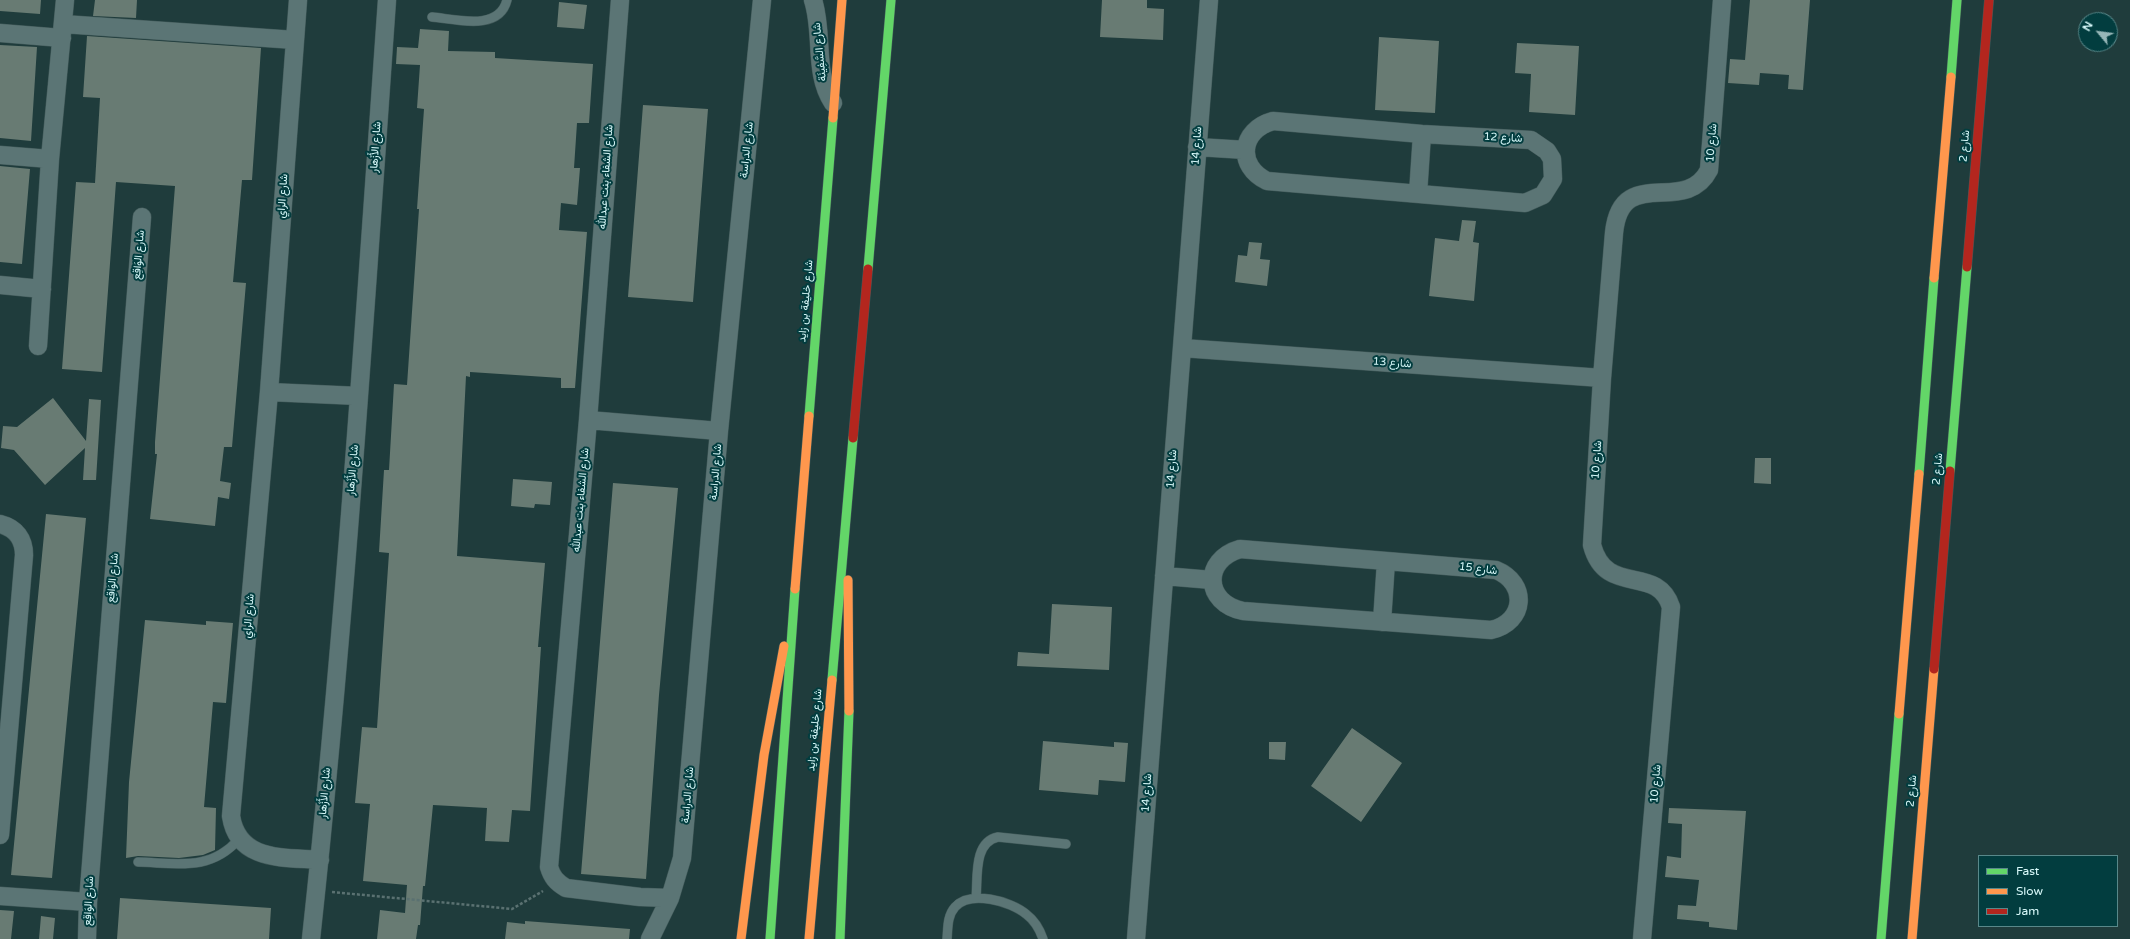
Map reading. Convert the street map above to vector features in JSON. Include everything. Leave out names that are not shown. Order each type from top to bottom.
[{"type":"main road","name":"شارع خليفة بن زايد","points":[[770,939],[794,604],[842,0]]},
{"type":"main road","name":"شارع خليفة بن زايد","points":[[809,939],[891,0]]},
{"type":"main road","name":"شارع 2","points":[[1881,939],[1957,0]]},
{"type":"main road","name":"شارع 2","points":[[1912,939],[1989,0]]},
{"type":"main road","name":"شارع خليفة بن زايد","points":[[840,939],[850,656],[845,523]]},
{"type":"main road","name":"شارع خليفة بن زايد","points":[[740,939],[768,731],[794,604]]},
{"type":"street","points":[[38,346],[50,158],[65,0]]},
{"type":"street","name":"شارع الراي","points":[[239,839],[232,824],[231,808],[269,392],[298,0]]},
{"type":"street","name":"شارع الأَزْهار","points":[[311,939],[320,860],[359,396],[387,0]]},
{"type":"street","name":"شارع الشفاء بنت عبدالله","points":[[558,883],[552,876],[549,867],[588,420],[620,0]]},
{"type":"street","name":"شارع الدراسة","points":[[650,939],[670,898],[682,858],[719,431],[762,0]]},
{"type":"street","name":"شارع السَّفِينَة","points":[[813,0],[819,30],[821,76],[827,93],[833,103]]},
{"type":"street","name":"شارع 14","points":[[1136,939],[1209,0]]},
{"type":"street","name":"شارع 10","points":[[1642,939],[1671,607],[1668,598],[1654,585],[1616,576],[1607,571],[1595,555],[1592,545],[1592,535],[1602,378],[1616,217],[1625,204],[1638,195],[1690,190],[1702,182],[1709,170],[1722,0]]},
{"type":"street","points":[[0,33],[63,31],[295,40]]},
{"type":"street","name":"شارع 12","points":[[1273,121],[1422,134],[1531,140],[1547,151],[1552,159],[1554,179],[1543,195],[1525,203],[1267,181],[1252,171],[1248,163],[1246,150],[1250,136],[1256,129],[1273,121]]},
{"type":"street","points":[[1418,194],[1422,134]]},
{"type":"street","points":[[1197,147],[1246,150]]},
{"type":"street","points":[[0,155],[50,158]]},
{"type":"street","name":"شارع الوَاقِع","points":[[87,939],[88,902],[142,218]]},
{"type":"street","points":[[0,285],[42,289]]},
{"type":"street","name":"شارع 13","points":[[1182,348],[1602,378]]},
{"type":"street","points":[[269,392],[359,396]]},
{"type":"street","points":[[588,420],[719,431]]},
{"type":"street","points":[[0,524],[14,530],[22,541],[24,548],[8,654],[0,835]]},
{"type":"street","name":"شارع 15","points":[[1240,549],[1386,561],[1496,570],[1504,573],[1513,581],[1518,593],[1519,602],[1517,610],[1507,623],[1491,630],[1382,622],[1232,608],[1222,602],[1215,593],[1212,580],[1214,570],[1220,560],[1229,552],[1240,549]]},
{"type":"street","points":[[1382,622],[1386,561]]},
{"type":"street","points":[[1164,576],[1212,580]]},
{"type":"street","points":[[239,839],[254,851],[263,854],[320,860]]},
{"type":"street","points":[[558,883],[566,888],[640,897],[670,898]]},
{"type":"street","points":[[0,896],[88,902]]},
{"type":"lane","points":[[432,17],[489,20],[503,10],[507,0]]},
{"type":"lane","points":[[976,898],[980,853],[984,843],[988,840],[998,837],[1066,844]]},
{"type":"lane","points":[[138,862],[203,863],[223,854],[239,839]]},
{"type":"lane","points":[[947,939],[948,923],[952,911],[961,902],[976,898],[1006,903],[1015,907],[1026,914],[1035,924],[1043,939]]},
{"type":"path","points":[[316,890],[512,909],[558,883]]},
{"type":"building","points":[[0,0],[41,0],[40,14],[0,11]]},
{"type":"building","points":[[95,0],[137,0],[136,18],[93,16]]},
{"type":"building","points":[[1102,0],[1147,0],[1147,8],[1164,9],[1163,40],[1100,37]]},
{"type":"building","points":[[1750,0],[1810,0],[1803,90],[1788,89],[1789,75],[1760,73],[1759,85],[1728,83],[1730,59],[1745,60]]},
{"type":"building","points":[[559,2],[587,5],[584,29],[557,27]]},
{"type":"building","points":[[420,29],[449,31],[448,51],[495,52],[495,58],[593,64],[589,123],[577,123],[574,168],[580,168],[577,205],[561,203],[559,230],[587,232],[575,388],[561,388],[561,378],[470,372],[470,377],[466,376],[457,556],[545,563],[538,647],[541,647],[530,811],[512,810],[509,842],[485,841],[487,808],[433,805],[425,886],[423,886],[420,925],[418,925],[416,939],[377,939],[380,910],[405,913],[407,885],[363,881],[370,804],[355,803],[362,727],[377,728],[389,553],[379,552],[384,470],[389,470],[394,384],[407,385],[419,209],[417,209],[424,109],[417,108],[420,65],[396,64],[397,47],[418,48]]},
{"type":"building","points":[[87,36],[261,48],[252,180],[242,180],[233,282],[246,283],[232,447],[224,447],[220,481],[231,483],[229,499],[218,497],[215,526],[150,519],[157,454],[155,454],[155,442],[175,186],[116,182],[102,372],[62,369],[76,182],[95,183],[100,98],[83,97]]},
{"type":"building","points":[[1379,37],[1439,41],[1435,113],[1375,110]]},
{"type":"building","points":[[1517,43],[1579,46],[1575,115],[1529,112],[1531,74],[1515,73]]},
{"type":"building","points":[[0,45],[37,47],[31,141],[0,138]]},
{"type":"building","points":[[643,105],[708,109],[693,302],[628,297]]},
{"type":"building","points":[[0,166],[30,169],[22,264],[0,262]]},
{"type":"building","points":[[1462,220],[1476,221],[1473,242],[1479,243],[1474,301],[1429,296],[1435,238],[1459,241]]},
{"type":"building","points":[[1249,242],[1262,243],[1260,259],[1270,260],[1267,286],[1235,282],[1238,255],[1247,256]]},
{"type":"building","points":[[53,398],[86,441],[89,399],[101,400],[96,480],[83,480],[85,448],[45,485],[14,450],[1,448],[3,426],[17,427]]},
{"type":"building","points":[[1755,458],[1771,458],[1771,484],[1754,483]]},
{"type":"building","points":[[513,479],[552,482],[550,505],[535,504],[534,508],[511,506]]},
{"type":"building","points":[[613,483],[678,488],[659,695],[646,879],[581,874]]},
{"type":"building","points":[[46,514],[86,518],[52,878],[11,875]]},
{"type":"building","points":[[1052,604],[1112,607],[1109,670],[1017,666],[1018,652],[1049,654]]},
{"type":"building","points":[[145,620],[206,625],[206,621],[233,623],[226,703],[213,702],[204,807],[216,808],[215,850],[203,855],[179,858],[138,856],[126,858],[129,782]]},
{"type":"building","points":[[1352,728],[1402,763],[1361,822],[1311,786]]},
{"type":"building","points":[[1043,741],[1114,747],[1114,742],[1128,743],[1125,782],[1099,780],[1098,795],[1039,790]]},
{"type":"building","points":[[1269,742],[1286,742],[1285,760],[1269,759]]},
{"type":"building","points":[[1669,808],[1746,811],[1737,930],[1709,927],[1709,922],[1677,919],[1678,905],[1696,906],[1699,880],[1665,877],[1667,856],[1681,858],[1682,824],[1668,823]]},
{"type":"building","points":[[120,898],[271,908],[269,939],[117,939]]},
{"type":"building","points":[[0,910],[14,911],[11,939],[0,939]]},
{"type":"building","points":[[41,916],[55,918],[53,939],[39,939]]},
{"type":"building","points":[[525,921],[630,929],[629,939],[505,939],[507,922],[525,924]]},
{"type":"traffic: fast","points":[[868,269],[891,0]]},
{"type":"traffic: fast","points":[[1951,77],[1957,0]]},
{"type":"traffic: fast","points":[[809,416],[833,118]]},
{"type":"traffic: fast","points":[[1950,471],[1967,267]]},
{"type":"traffic: fast","points":[[1919,474],[1934,278]]},
{"type":"traffic: fast","points":[[832,680],[853,438]]},
{"type":"traffic: fast","points":[[770,939],[795,589]]},
{"type":"traffic: fast","points":[[840,939],[849,711]]},
{"type":"traffic: fast","points":[[1881,939],[1899,714]]},
{"type":"traffic: slow","points":[[833,118],[842,0]]},
{"type":"traffic: slow","points":[[1934,278],[1951,77]]},
{"type":"traffic: slow","points":[[795,589],[809,416]]},
{"type":"traffic: slow","points":[[1899,714],[1919,474]]},
{"type":"traffic: slow","points":[[848,580],[849,711]]},
{"type":"traffic: slow","points":[[741,939],[764,755],[784,646]]},
{"type":"traffic: slow","points":[[1912,939],[1934,669]]},
{"type":"traffic: slow","points":[[809,939],[832,680]]},
{"type":"traffic: jam","points":[[1967,267],[1989,0]]},
{"type":"traffic: jam","points":[[853,438],[868,269]]},
{"type":"traffic: jam","points":[[1934,669],[1950,471]]}]
